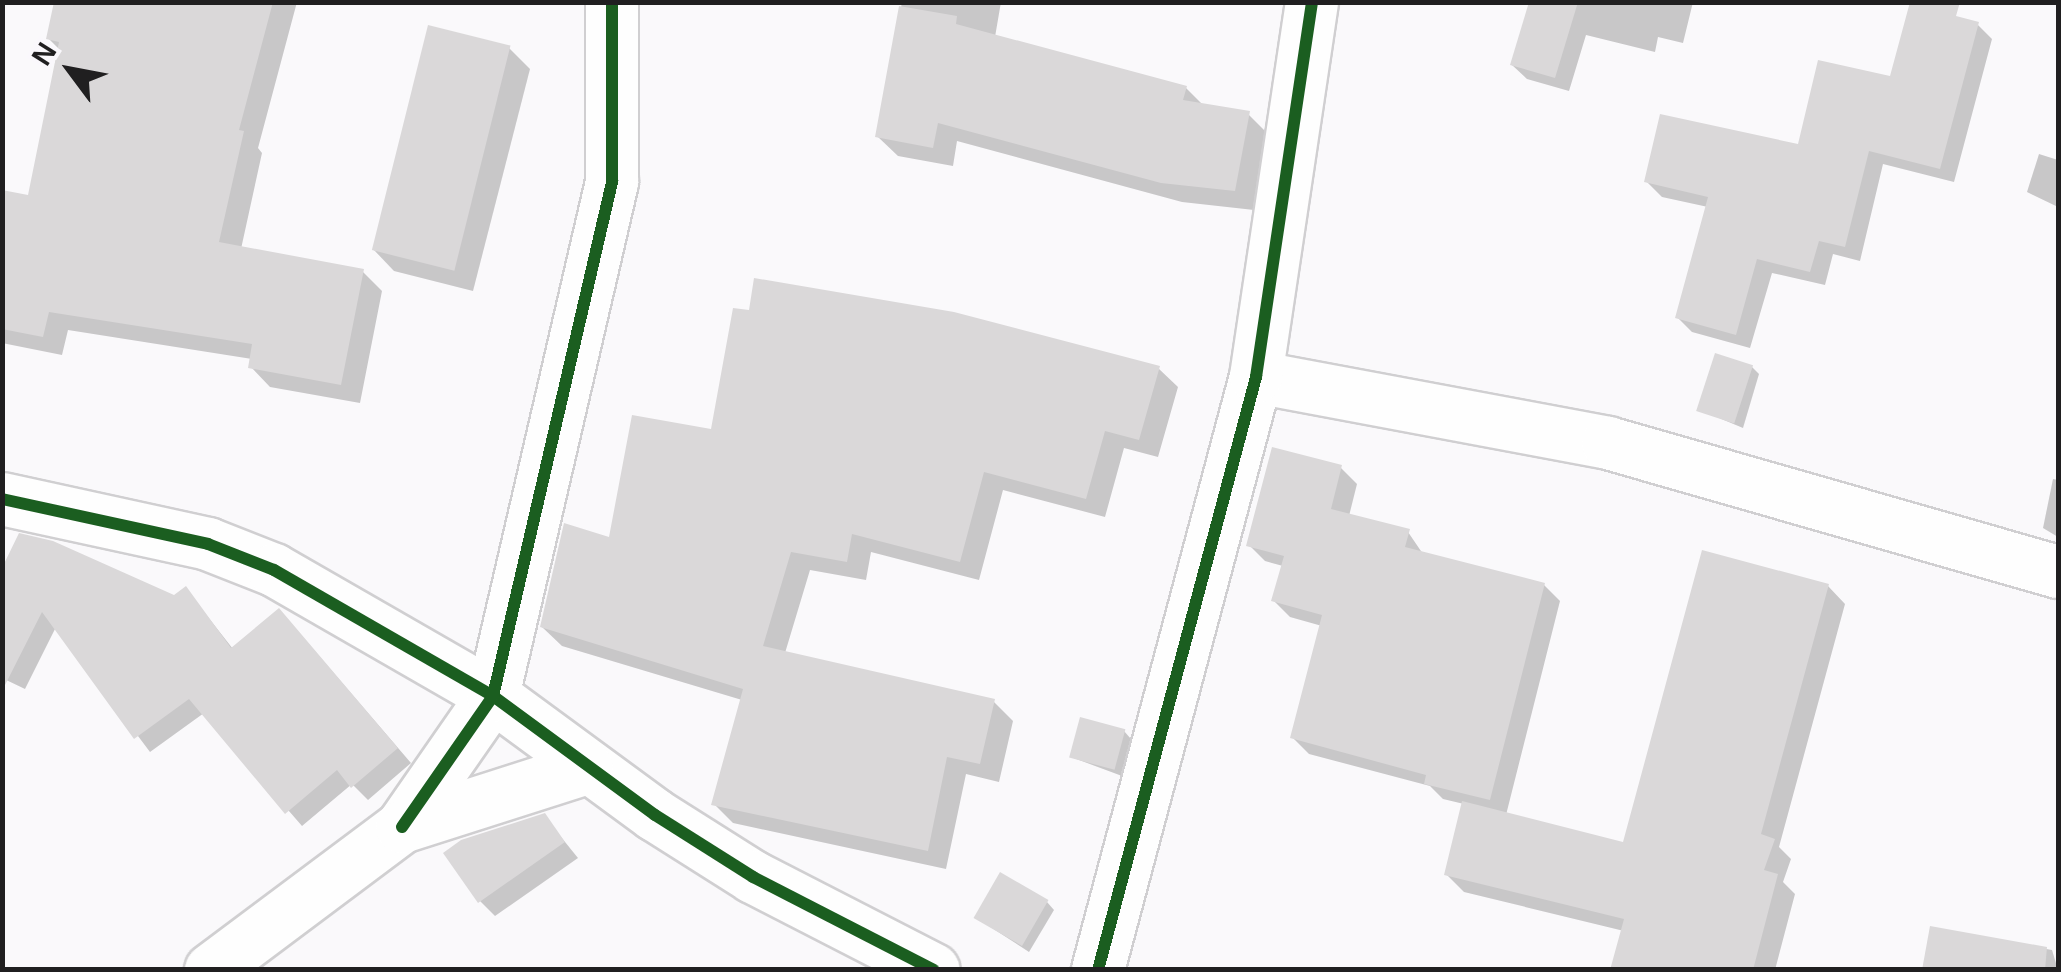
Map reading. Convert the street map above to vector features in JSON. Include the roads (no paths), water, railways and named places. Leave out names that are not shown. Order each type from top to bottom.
[{"type":"street","points":[[1098,970],[1256,377],[1312,2]]},
{"type":"street","points":[[211,970],[402,827],[493,696],[612,182],[617,82],[605,4]]},
{"type":"street","points":[[1256,377],[1608,443],[2058,572]]},
{"type":"street","points":[[6,503],[208,544],[274,570],[493,696],[588,768],[753,876],[934,970]]},
{"type":"street","points":[[402,827],[588,768]]}]
